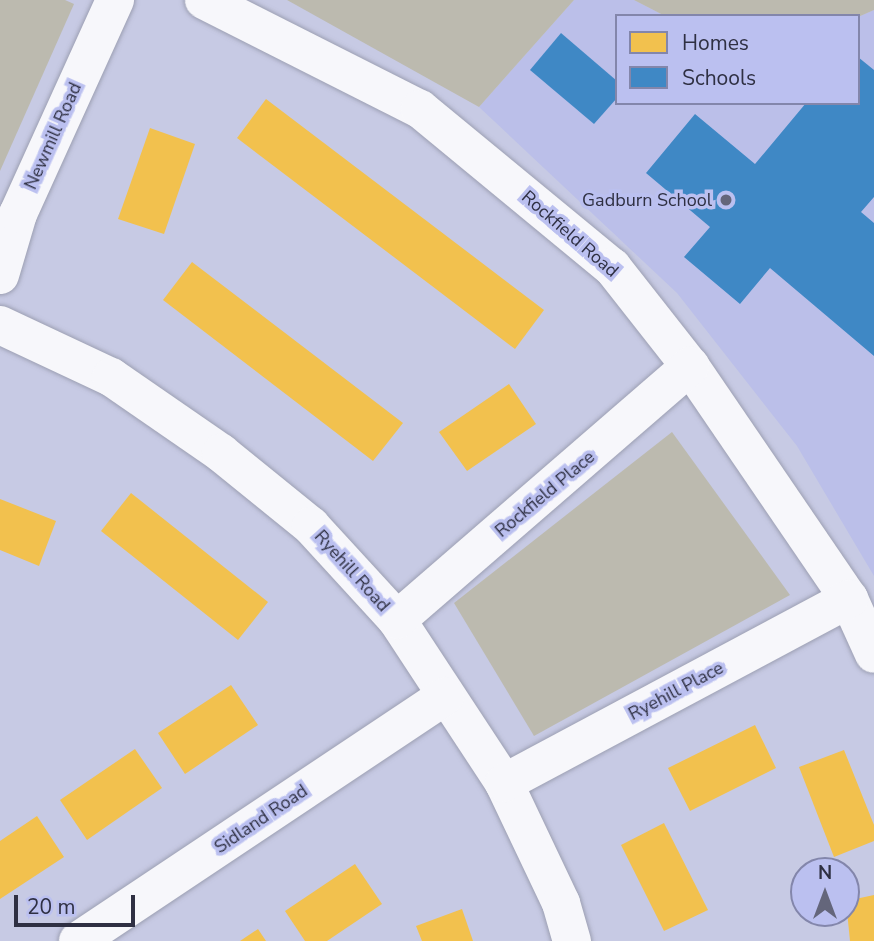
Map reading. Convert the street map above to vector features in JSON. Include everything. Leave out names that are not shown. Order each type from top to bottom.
[{"type":"street","name":"Newmill Road","points":[[0,275],[18,214],[115,0]]},
{"type":"street","name":"Rockfield Road","points":[[204,0],[420,109],[612,267],[690,366],[849,599],[874,653]]},
{"type":"street","name":"Ryehill Road","points":[[0,326],[111,377],[221,453],[311,526],[397,620],[504,783],[561,903],[572,941]]},
{"type":"street","name":"Rockfield Place","points":[[397,620],[690,366]]},
{"type":"street","name":"Ryehill Place","points":[[504,783],[849,599]]},
{"type":"street","name":"Sidland Road","points":[[78,941],[445,696]]},
{"type":"shaded area","points":[[0,0],[65,0],[74,4],[0,171]]},
{"type":"shaded area","points":[[287,0],[574,0],[479,107]]},
{"type":"shaded area","name":"Gadburn School","points":[[574,0],[634,0],[661,14],[615,14],[615,105],[860,105],[860,16],[874,10],[874,576],[797,446],[677,293],[479,107]]},
{"type":"shaded area","points":[[634,0],[874,0],[874,10],[860,16],[860,14],[661,14]]},
{"type":"shaded area","points":[[672,432],[790,595],[534,736],[454,603]]},
{"type":"building: Homes","points":[[266,99],[544,310],[515,349],[237,138]]},
{"type":"building: Homes","points":[[150,128],[195,144],[164,234],[118,219]]},
{"type":"building: Homes","points":[[192,262],[403,423],[373,461],[163,300]]},
{"type":"building: Homes","points":[[509,384],[536,424],[467,471],[439,432]]},
{"type":"building: Homes","points":[[131,493],[268,602],[238,640],[101,531]]},
{"type":"building: Homes","points":[[0,499],[56,521],[39,566],[0,550]]},
{"type":"building: Homes","points":[[231,685],[258,725],[185,774],[158,733]]},
{"type":"building: Homes","points":[[755,725],[776,768],[690,811],[668,768]]},
{"type":"building: Homes","points":[[135,749],[162,788],[87,840],[60,800]]},
{"type":"building: Homes","points":[[844,750],[874,825],[874,841],[834,857],[799,767]]},
{"type":"building: Homes","points":[[37,816],[64,857],[0,899],[0,841]]},
{"type":"building: Homes","points":[[664,823],[708,910],[664,931],[621,845]]},
{"type":"building: Homes","points":[[355,864],[382,904],[327,941],[305,941],[285,911]]},
{"type":"building: Homes","points":[[874,895],[874,941],[850,941],[849,927],[860,927],[860,898]]},
{"type":"building: Homes","points":[[462,909],[473,941],[422,941],[416,926]]},
{"type":"building: Homes","points":[[258,929],[266,941],[240,941]]},
{"type":"building: Schools","points":[[561,33],[615,79],[615,100],[594,124],[530,70]]},
{"type":"building: Schools","points":[[860,59],[874,70],[874,197],[861,212],[874,223],[874,356],[770,268],[740,304],[684,257],[710,227],[646,173],[695,114],[755,164],[804,105],[860,105]]},
{"type":"place","name":"Gadburn School","points":[[726,200]]}]
